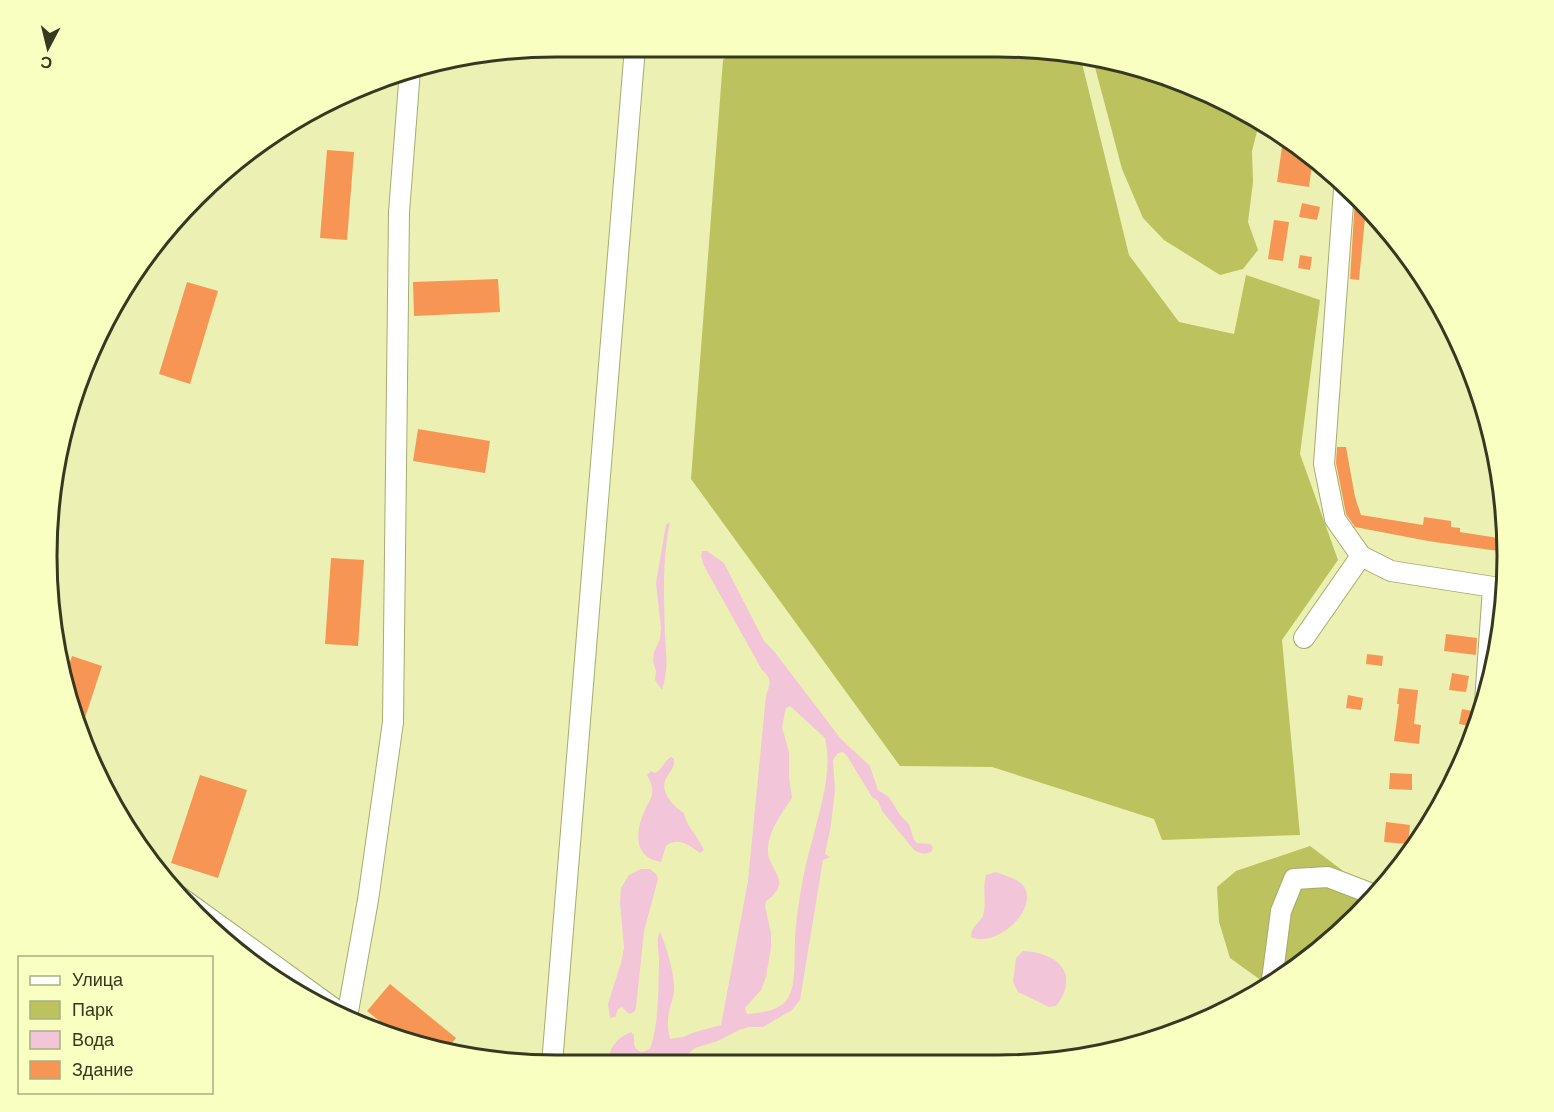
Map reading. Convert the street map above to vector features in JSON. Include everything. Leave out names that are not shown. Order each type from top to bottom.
[{"type":"street","points":[[553,1055],[633,57]]},
{"type":"street","points":[[350,1011],[393,722],[399,212],[409,79]]},
{"type":"street","points":[[1344,196],[1324,464],[1335,519],[1361,556],[1391,571],[1496,587]]},
{"type":"street","points":[[1304,638],[1361,556]]},
{"type":"street","points":[[1273,972],[1281,911],[1294,879],[1328,877],[1367,892]]},
{"type":"street","points":[[227,931],[306,988]]},
{"type":"green space","points":[[727,57],[998,57],[1031,58],[1082,65],[1129,255],[1179,322],[1234,334],[1246,275],[1320,300],[1300,454],[1338,560],[1282,640],[1300,835],[1162,840],[1154,819],[992,767],[900,766],[691,479],[723,60]]},
{"type":"green space","points":[[1095,67],[1158,83],[1189,95],[1219,108],[1257,130],[1252,151],[1253,182],[1248,222],[1258,250],[1243,269],[1220,275],[1164,240],[1143,218],[1122,169]]},
{"type":"green space","points":[[1310,846],[1342,870],[1362,897],[1302,952],[1260,980],[1230,958],[1219,922],[1217,887],[1236,871]]},
{"type":"water","points":[[670,522],[665,564],[666,675],[662,690],[655,680],[656,671],[653,661],[661,628],[656,583],[666,525]]},
{"type":"water","points":[[702,551],[707,551],[724,563],[764,641],[841,739],[870,766],[878,790],[889,797],[900,815],[909,824],[914,840],[933,847],[932,851],[925,853],[914,850],[882,811],[878,801],[872,797],[847,756],[843,752],[838,753],[833,760],[835,790],[825,854],[830,857],[823,860],[800,1000],[792,1010],[763,1027],[739,1030],[718,1041],[695,1048],[686,1055],[610,1055],[614,1044],[631,1032],[634,1035],[637,1049],[642,1052],[650,1049],[658,1008],[658,939],[660,932],[674,979],[674,992],[668,1020],[670,1039],[721,1025],[748,881],[766,695],[770,681],[704,566]],"holes":[[[790,706],[825,738],[827,777],[800,894],[791,991],[785,1002],[775,1009],[747,1014],[745,1008],[761,990],[766,977],[771,948],[771,933],[765,906],[766,901],[777,890],[779,879],[769,858],[768,846],[776,824],[792,798],[789,752],[782,727],[786,708]]]},
{"type":"water","points":[[671,757],[674,759],[674,764],[664,787],[671,802],[684,813],[704,850],[700,853],[684,843],[670,843],[666,846],[661,862],[645,855],[638,835],[639,826],[652,795],[652,786],[647,775],[651,771],[655,773],[658,771]]},
{"type":"water","points":[[641,869],[650,869],[658,879],[644,931],[636,1008],[629,1014],[622,1007],[618,1009],[615,1017],[610,1018],[608,1004],[624,948],[621,888],[629,875]]},
{"type":"water","points":[[996,872],[1022,884],[1027,893],[1022,914],[1004,931],[993,937],[982,939],[971,937],[971,933],[983,916],[986,875]]},
{"type":"water","points":[[1023,951],[1046,956],[1055,960],[1062,967],[1066,975],[1066,984],[1056,1006],[1049,1007],[1018,992],[1013,982],[1016,958]]},
{"type":"building","points":[[1282,146],[1311,168],[1309,187],[1277,182]]},
{"type":"building","points":[[327,150],[354,152],[347,240],[320,238]]},
{"type":"building","points":[[1302,203],[1320,207],[1317,220],[1299,217]]},
{"type":"building","points":[[1355,207],[1365,218],[1359,280],[1350,279]]},
{"type":"building","points":[[1274,220],[1289,222],[1283,261],[1268,259]]},
{"type":"building","points":[[1300,255],[1312,257],[1310,270],[1298,268]]},
{"type":"building","points":[[498,279],[500,312],[414,316],[413,282]]},
{"type":"building","points":[[187,282],[218,291],[190,384],[159,374]]},
{"type":"building","points":[[418,429],[490,441],[485,473],[413,461]]},
{"type":"building","points":[[1337,447],[1346,447],[1355,497],[1361,515],[1423,525],[1424,517],[1451,521],[1451,527],[1460,528],[1460,532],[1496,538],[1497,551],[1355,527],[1346,514],[1336,463]]},
{"type":"building","points":[[331,558],[364,560],[358,646],[325,644]]},
{"type":"building","points":[[1446,634],[1477,638],[1476,655],[1444,651]]},
{"type":"building","points":[[1367,654],[1383,656],[1382,666],[1366,664]]},
{"type":"building","points":[[72,656],[102,666],[84,720],[74,685],[69,664]]},
{"type":"building","points":[[1452,673],[1469,676],[1466,692],[1449,690]]},
{"type":"building","points":[[1399,688],[1418,690],[1414,724],[1421,725],[1419,744],[1394,741]]},
{"type":"building","points":[[1348,695],[1363,698],[1361,710],[1346,708]]},
{"type":"building","points":[[1462,709],[1472,711],[1467,726],[1459,724]]},
{"type":"building","points":[[1390,773],[1412,774],[1412,790],[1389,789]]},
{"type":"building","points":[[200,775],[247,790],[218,878],[171,863]]},
{"type":"building","points":[[1386,822],[1410,825],[1408,839],[1405,844],[1384,842]]},
{"type":"building","points":[[390,984],[456,1038],[452,1043],[396,1029],[383,1024],[367,1011]]}]
